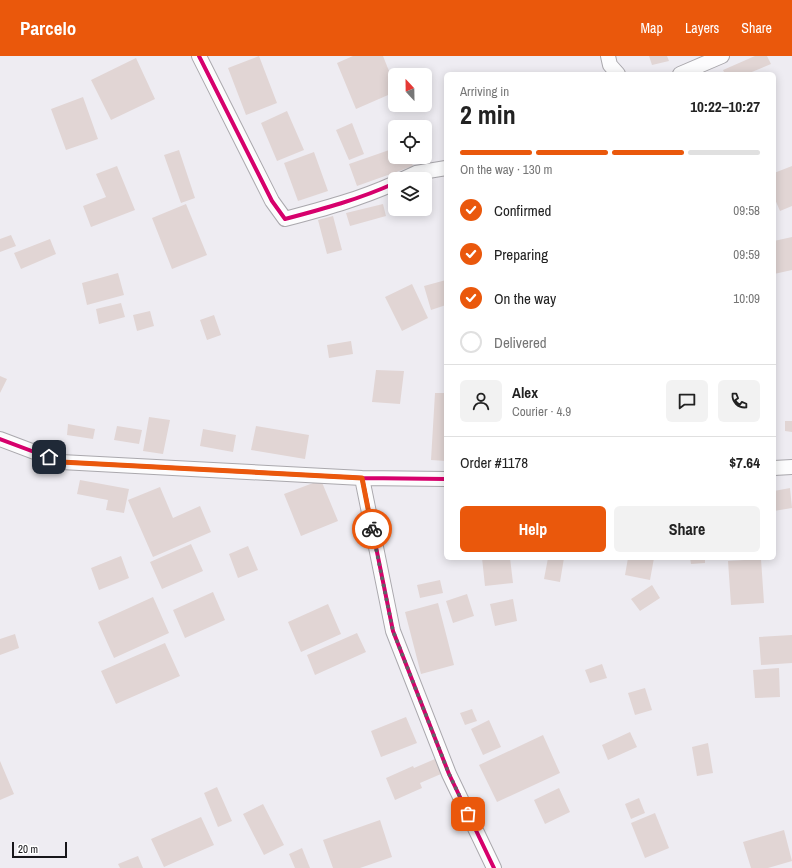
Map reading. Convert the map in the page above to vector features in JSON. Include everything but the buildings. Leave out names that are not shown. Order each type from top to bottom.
[{"type":"street","points":[[199,56],[272,201],[285,219],[326,208],[388,186]]},
{"type":"street","points":[[608,56],[610,65],[616,72]]},
{"type":"street","points":[[685,72],[722,56]]},
{"type":"street","points":[[422,172],[444,168]]},
{"type":"street","points":[[0,439],[61,462],[362,478],[444,479]]},
{"type":"street","points":[[776,468],[792,467]]},
{"type":"street","points":[[362,478],[393,631],[449,774],[494,868]]},
{"type":"cycle path","points":[[199,56],[272,201],[285,219],[355,199],[388,186]]},
{"type":"cycle path","points":[[0,439],[61,462],[362,478],[444,479]]},
{"type":"cycle path","points":[[362,478],[393,631],[449,774],[494,868]]},
{"type":"way so far","points":[[372,529],[393,631],[449,774],[468,814]]},
{"type":"route","points":[[49,457],[61,462],[362,478],[372,529]]}]
